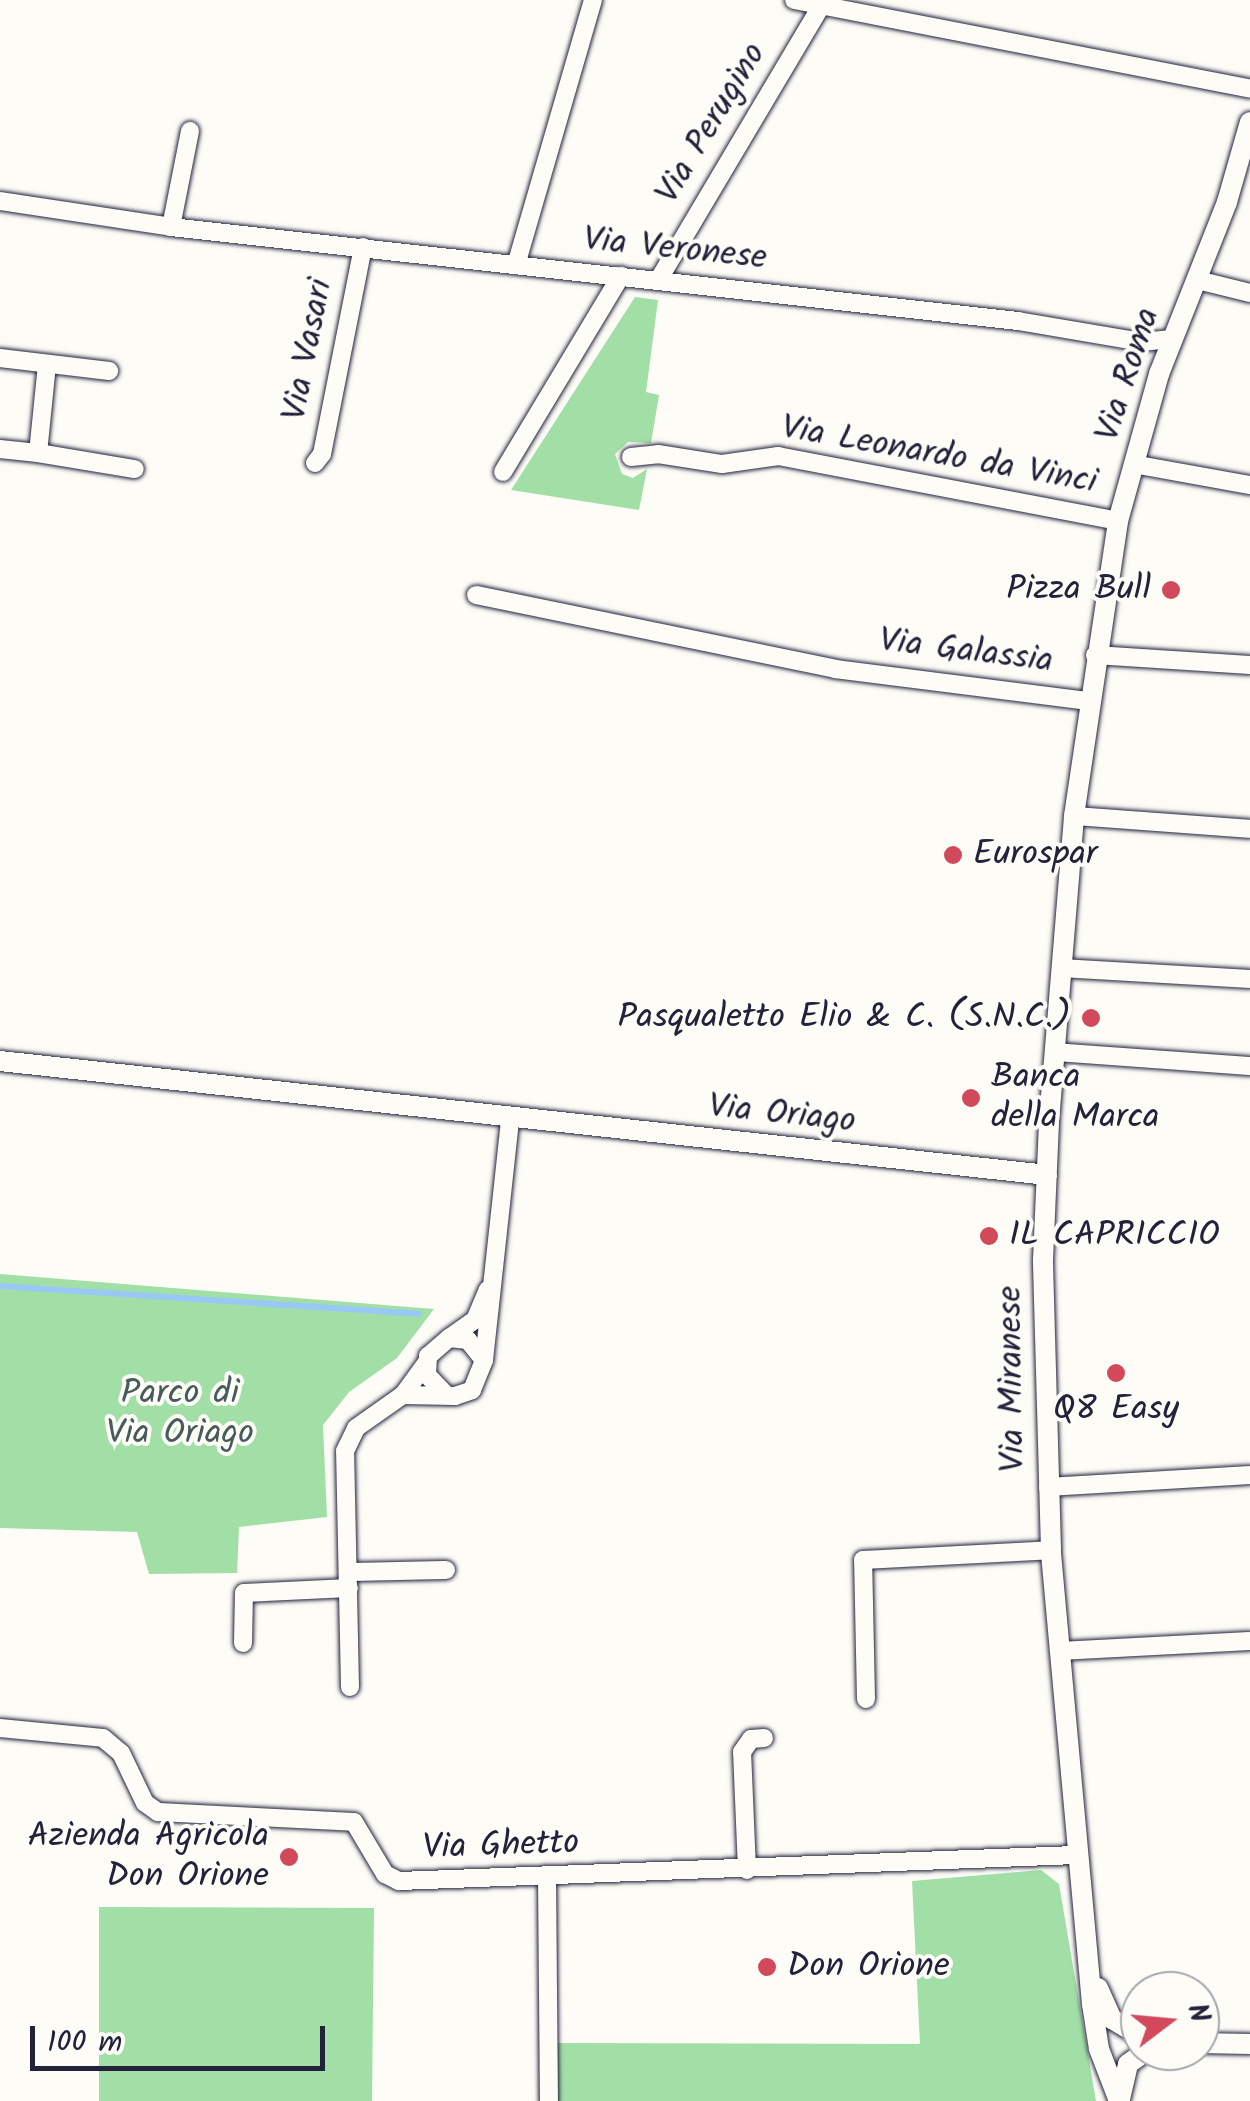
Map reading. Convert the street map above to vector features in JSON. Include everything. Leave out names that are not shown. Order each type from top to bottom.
[{"type":"street","points":[[516,266],[593,0]]},
{"type":"street","points":[[794,0],[1250,89]]},
{"type":"street","name":"Via Perugino","points":[[659,280],[823,3]]},
{"type":"street","name":"Via Roma","points":[[1101,609],[1118,521],[1172,339],[1245,159],[1250,122]]},
{"type":"street","points":[[171,227],[190,130]]},
{"type":"street","name":"Via Veronese","points":[[0,200],[171,227],[1018,320],[1142,342],[1172,339]]},
{"type":"street","name":"Via Vasari","points":[[315,463],[322,454],[362,247]]},
{"type":"street","points":[[502,472],[620,276]]},
{"type":"street","points":[[1197,280],[1250,292]]},
{"type":"street","points":[[0,358],[110,371]]},
{"type":"street","points":[[38,454],[48,365]]},
{"type":"street","points":[[0,448],[135,469]]},
{"type":"street","name":"Via Leonardo da Vinci","points":[[631,457],[658,454],[722,464],[778,456],[1118,521]]},
{"type":"street","points":[[1134,464],[1250,485]]},
{"type":"street","name":"Via Galassia","points":[[476,595],[836,669],[1089,701]]},
{"type":"street","name":"Via Miranese","points":[[1101,609],[1074,816],[1047,1175],[1048,1486],[1078,1855],[1100,2038],[1120,2044]]},
{"type":"street","points":[[1095,655],[1250,665]]},
{"type":"street","points":[[1074,816],[1250,829]]},
{"type":"street","points":[[1061,968],[1250,979]]},
{"type":"street","points":[[1055,1052],[1250,1066]]},
{"type":"street","name":"Via Oriago","points":[[0,1061],[1047,1175]]},
{"type":"street","points":[[403,1395],[472,1390],[484,1360],[510,1119]]},
{"type":"street","points":[[350,1687],[348,1443],[356,1428],[403,1395],[433,1348],[475,1320],[492,1280]]},
{"type":"street","points":[[449,1338],[468,1340],[484,1360]]},
{"type":"street","points":[[426,1363],[431,1383],[446,1394]]},
{"type":"street","points":[[1048,1486],[1250,1474]]},
{"type":"street","points":[[866,1699],[863,1560],[1051,1550]]},
{"type":"street","points":[[243,1643],[244,1592],[446,1570]]},
{"type":"street","points":[[1059,1651],[1250,1640]]},
{"type":"street","name":"Via Ghetto","points":[[0,1728],[103,1738],[121,1753],[145,1802],[158,1812],[354,1822],[393,1880],[1078,1855]]},
{"type":"street","points":[[747,1870],[742,1752],[751,1738],[764,1738]]},
{"type":"street","points":[[546,1877],[550,2101]]},
{"type":"street","name":"Via Miranese","points":[[1090,1957],[1102,2002],[1120,2031]]},
{"type":"street","points":[[1220,2043],[1250,2044]]},
{"type":"street","name":"Via Miranese","points":[[1120,2101],[1126,2071]]},
{"type":"green space","points":[[635,297],[658,300],[646,392],[659,395],[651,443],[628,442],[615,454],[622,474],[633,478],[647,469],[639,510],[511,490]]},
{"type":"green space","name":"Parco di Via Oriago","points":[[0,1274],[434,1309],[397,1358],[349,1392],[323,1425],[327,1517],[239,1527],[237,1573],[149,1574],[137,1532],[0,1528]]},
{"type":"green space","points":[[1041,1870],[1059,1884],[1096,2101],[545,2101],[548,2043],[920,2044],[912,1881]]},
{"type":"green space","points":[[99,1907],[374,1908],[372,2101],[99,2101]]},
{"type":"waterway","points":[[0,1286],[418,1314]]},
{"type":"place","name":"Pizza Bull","points":[[1171,590]]},
{"type":"place","name":"Eurospar","points":[[953,855]]},
{"type":"place","name":"Pasqualetto Elio & C. (S.N.C.)","points":[[1091,1018]]},
{"type":"place","name":"Banca della Marca","points":[[971,1098]]},
{"type":"place","name":"IL CAPRICCIO","points":[[989,1236]]},
{"type":"place","name":"Q8 Easy","points":[[1116,1373]]},
{"type":"place","name":"Azienda Agricola Don Orione","points":[[289,1857]]},
{"type":"place","name":"Don Orione","points":[[767,1967]]}]
